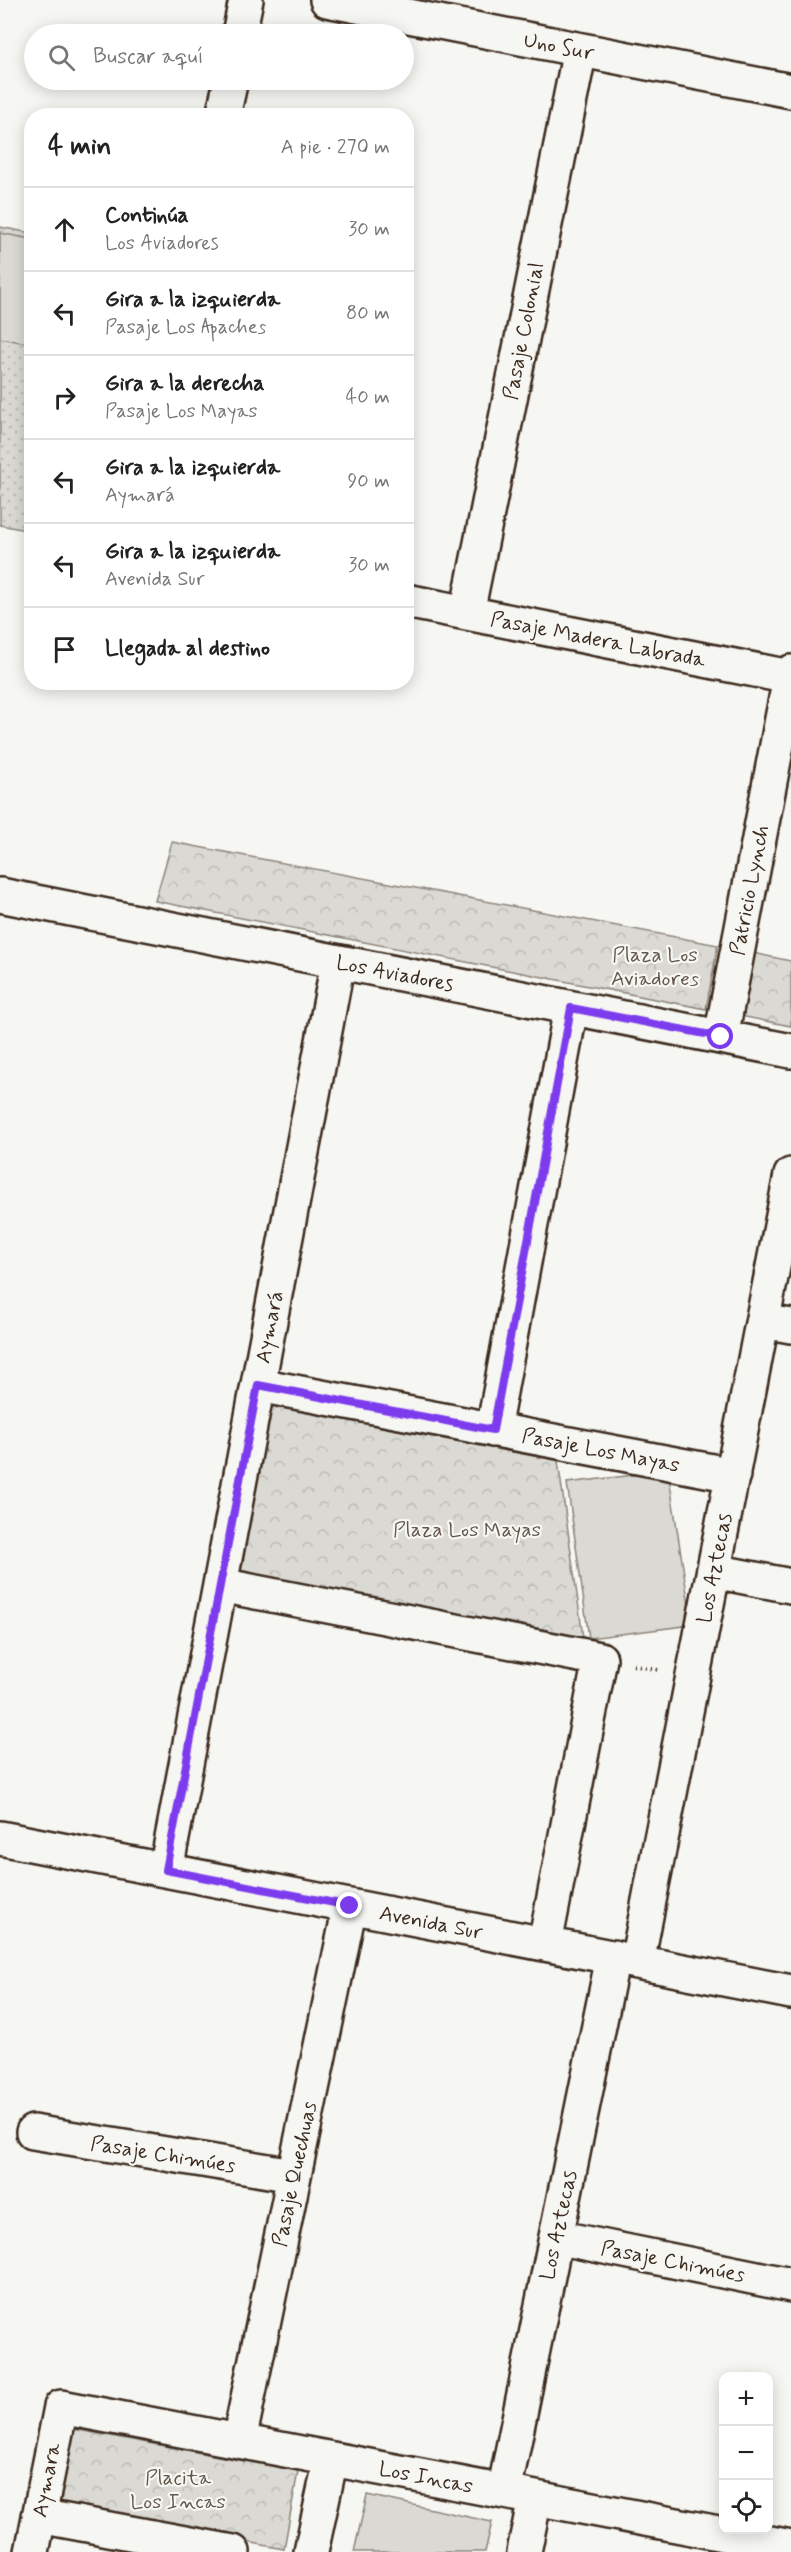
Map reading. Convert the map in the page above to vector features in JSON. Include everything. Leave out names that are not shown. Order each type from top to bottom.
[{"type":"street","points":[[241,24],[246,0]]},
{"type":"street","name":"Uno Sur","points":[[327,0],[791,91]]},
{"type":"street","name":"Pasaje Colonial","points":[[467,613],[580,50]]},
{"type":"street","points":[[226,108],[229,90]]},
{"type":"street","name":"Pasaje Madera Labrada","points":[[414,603],[790,674]]},
{"type":"street","name":"Patricio Lynch","points":[[721,1037],[790,674]]},
{"type":"street","name":"Los Aviadores","points":[[0,895],[791,1051]]},
{"type":"street","name":"Aymará","points":[[166,1870],[338,962]]},
{"type":"street","points":[[493,1430],[571,1008]]},
{"type":"street","name":"Los Aztecas","points":[[504,2492],[556,2237],[693,1677],[733,1475],[777,1323],[791,1175]]},
{"type":"street","name":"Pasaje Los Mayas","points":[[258,1385],[733,1475]]},
{"type":"street","points":[[714,1571],[791,1586]]},
{"type":"street","points":[[220,1585],[600,1659],[545,1944]]},
{"type":"street","name":"Avenida Sur","points":[[0,1838],[791,1992]]},
{"type":"street","name":"Pasaje Quechuas","points":[[239,2441],[350,1906]]},
{"type":"street","name":"Pasaje Chimúes","points":[[33,2132],[293,2175]]},
{"type":"street","name":"Pasaje Chimúes","points":[[556,2237],[791,2284]]},
{"type":"street","name":"Los Incas","points":[[61,2407],[535,2498],[779,2548]]},
{"type":"street","name":"Aymara","points":[[32,2552],[61,2407]]},
{"type":"street","points":[[311,2552],[332,2459]]},
{"type":"street","points":[[524,2552],[535,2498]]},
{"type":"street","points":[[39,2516],[233,2552]]},
{"type":"path","points":[[600,1659],[693,1677]]},
{"type":"green space","points":[[0,227],[24,232],[24,530],[0,525]]},
{"type":"green space","points":[[0,233],[24,238],[24,343],[0,338]]},
{"type":"green space","name":"Plaza Los Aviadores","points":[[172,842],[718,945],[706,1009],[155,901]]},
{"type":"green space","name":"Plaza Los Aviadores","points":[[753,953],[791,961],[791,1026],[740,1016]]},
{"type":"green space","name":"Plaza Los Mayas","points":[[263,1392],[556,1447],[585,1651],[227,1580]]},
{"type":"green space","points":[[668,1471],[692,1625],[589,1638],[567,1483]]},
{"type":"green space","name":"Placita Los Incas","points":[[73,2429],[298,2471],[284,2549],[58,2506]]},
{"type":"green space","points":[[367,2495],[492,2522],[485,2552],[354,2552]]},
{"type":"route","points":[[350,1906],[166,1870],[258,1385],[493,1430],[571,1008],[721,1037]]}]
